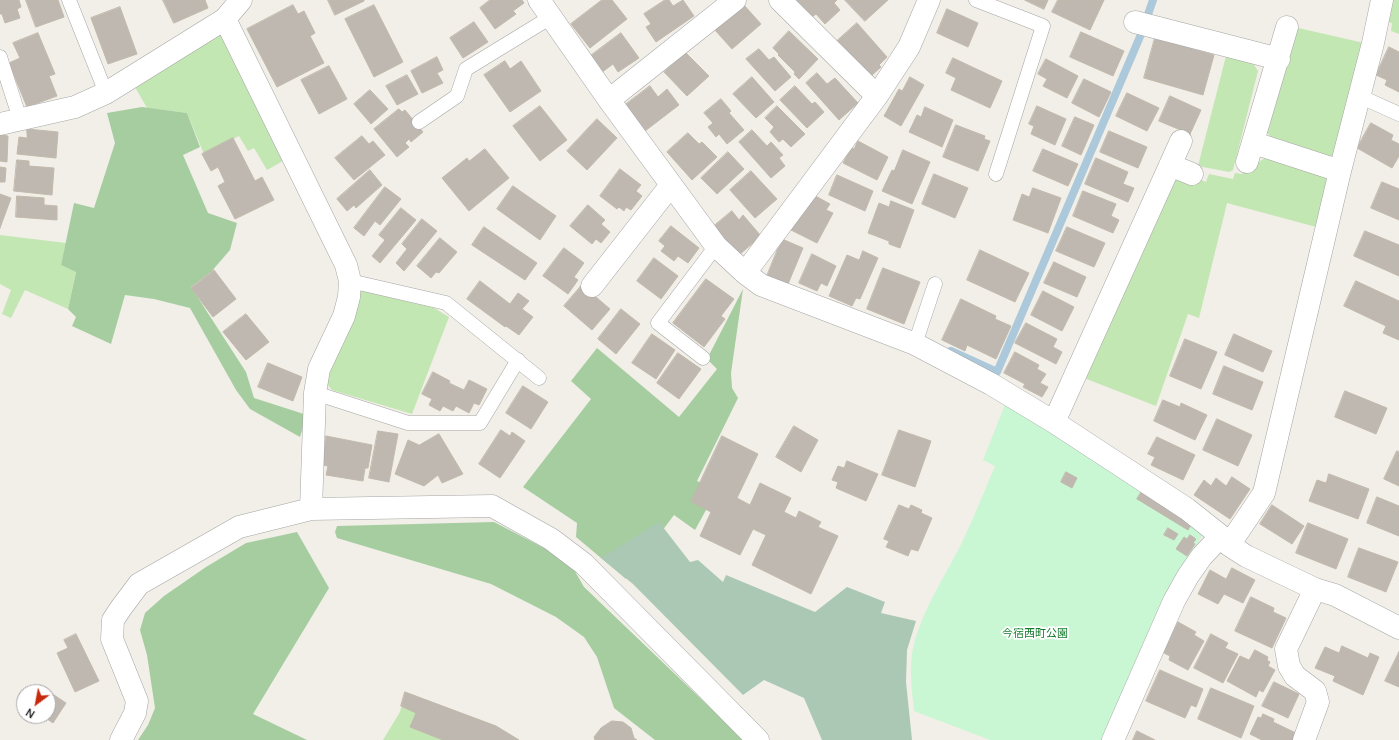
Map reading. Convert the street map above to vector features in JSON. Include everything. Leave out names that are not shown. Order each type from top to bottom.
[{"type":"street","points":[[10,122],[75,107],[106,93],[225,19],[242,0]]},
{"type":"street","points":[[609,100],[735,0]]},
{"type":"street","points":[[780,0],[877,96]]},
{"type":"street","points":[[745,273],[877,96],[909,47],[929,0]]},
{"type":"street","points":[[1113,740],[1174,601],[1188,576],[1202,556],[1225,540],[1264,493],[1340,171],[1373,43],[1382,0]]},
{"type":"street","points":[[545,9],[609,100],[716,246],[745,273],[761,285],[915,344],[991,384],[1054,422],[1187,509],[1246,556],[1315,589],[1335,595],[1399,628]]},
{"type":"street","points":[[225,19],[346,265],[350,281],[350,297],[344,316],[319,369],[315,393],[311,508]]},
{"type":"street","points":[[1135,22],[1278,59]]},
{"type":"street","points":[[1287,27],[1251,152],[1340,171]]},
{"type":"street","points":[[1054,422],[1181,141]]},
{"type":"street","points":[[1170,165],[1192,174]]},
{"type":"street","points":[[592,286],[671,185]]},
{"type":"street","points":[[121,740],[135,714],[137,701],[112,639],[113,620],[139,584],[239,527],[311,508],[492,506],[552,539],[584,564],[758,740]]},
{"type":"street","points":[[1304,740],[1318,702],[1315,691],[1295,676],[1289,666],[1286,649],[1315,589]]},
{"type":"lane","points":[[70,0],[106,93]]},
{"type":"lane","points":[[976,0],[1043,26],[996,174]]},
{"type":"lane","points":[[419,122],[457,96],[466,69],[545,9]]},
{"type":"lane","points":[[0,57],[10,122]]},
{"type":"lane","points":[[1359,96],[1399,114]]},
{"type":"lane","points":[[703,358],[658,323],[716,246]]},
{"type":"lane","points":[[350,281],[446,303],[539,378]]},
{"type":"lane","points":[[915,344],[935,284]]},
{"type":"lane","points":[[315,393],[408,423],[480,423],[518,360]]},
{"type":"green space","points":[[1388,0],[1399,0],[1399,34],[1391,31],[1392,23],[1384,21]]},
{"type":"green space","points":[[1294,27],[1364,43],[1339,153],[1329,159],[1273,141],[1265,129]]},
{"type":"green space","points":[[221,33],[288,158],[267,170],[254,148],[248,151],[239,136],[204,154],[187,113],[147,108],[135,87]]},
{"type":"green space","points":[[1226,56],[1253,63],[1258,71],[1233,170],[1229,172],[1198,166]]},
{"type":"green space","points":[[142,107],[187,113],[200,147],[183,155],[208,213],[237,223],[230,250],[211,272],[191,287],[246,372],[254,398],[307,415],[300,437],[250,409],[236,390],[190,308],[154,299],[125,295],[111,344],[72,326],[76,317],[68,309],[76,272],[61,265],[74,203],[94,208],[115,143],[107,113]]},
{"type":"green space","points":[[1266,157],[1324,175],[1331,188],[1320,228],[1227,203],[1199,318],[1188,314],[1156,406],[1084,378],[1167,182],[1186,177],[1195,178],[1206,182],[1209,174],[1233,179],[1235,173],[1242,174],[1246,164],[1252,167]]},
{"type":"green space","points":[[0,235],[66,243],[61,265],[76,271],[68,309],[25,290],[11,318],[2,314],[11,290],[0,284]]},
{"type":"green space","points":[[356,289],[434,308],[449,317],[412,414],[332,390],[322,378]]},
{"type":"green space","points":[[743,289],[731,373],[732,388],[738,398],[697,481],[717,490],[695,530],[674,515],[626,579],[576,537],[577,523],[523,487],[591,399],[571,381],[597,348],[679,417],[717,369],[707,359]]},
{"type":"green space","name":"今宿西町公園","points":[[1006,402],[1205,532],[1182,566],[1103,740],[990,740],[914,711],[911,661],[918,630],[937,589],[965,536],[995,466],[983,460]]},
{"type":"green space","points":[[494,522],[569,561],[584,587],[744,740],[655,740],[614,708],[597,657],[584,637],[556,617],[491,584],[337,538],[335,532],[337,526]]},
{"type":"green space","points":[[659,522],[690,562],[698,560],[723,582],[726,575],[815,612],[847,587],[885,602],[881,613],[916,621],[907,650],[906,682],[912,740],[822,740],[804,698],[764,680],[743,695],[633,584],[601,558]]},
{"type":"green space","points":[[297,532],[329,588],[253,714],[307,740],[138,740],[148,725],[155,708],[147,655],[140,630],[145,613],[164,596],[206,567],[246,543]]},
{"type":"green space","points":[[405,692],[496,726],[519,740],[383,740],[400,712]]},
{"type":"building","points":[[0,0],[19,0],[21,7],[17,9],[20,18],[5,23],[2,14],[0,14]]},
{"type":"building","points":[[26,0],[58,0],[64,17],[36,27]]},
{"type":"building","points":[[163,0],[205,0],[208,8],[174,23]]},
{"type":"building","points":[[328,0],[364,0],[364,1],[335,15]]},
{"type":"building","points":[[490,0],[522,0],[524,3],[513,11],[516,14],[495,29],[480,8]]},
{"type":"building","points":[[602,0],[612,0],[627,19],[590,48],[571,24]]},
{"type":"building","points":[[665,0],[669,0],[673,6],[683,0],[694,16],[656,42],[646,27],[651,24],[644,14]]},
{"type":"building","points":[[796,0],[837,0],[834,3],[840,10],[825,24],[816,14],[812,17]]},
{"type":"building","points":[[845,0],[888,0],[865,21]]},
{"type":"building","points":[[1025,0],[1048,0],[1044,9]]},
{"type":"building","points":[[1058,0],[1104,0],[1090,30],[1052,12]]},
{"type":"building","points":[[743,4],[761,24],[732,49],[714,29]]},
{"type":"building","points":[[293,5],[298,14],[304,11],[315,33],[310,36],[324,63],[277,87],[247,29]]},
{"type":"building","points":[[374,5],[403,62],[374,77],[345,19]]},
{"type":"building","points":[[120,7],[137,54],[108,64],[91,18]]},
{"type":"building","points":[[947,9],[978,23],[968,47],[937,33]]},
{"type":"building","points":[[474,22],[488,42],[463,58],[450,38]]},
{"type":"building","points":[[857,23],[887,57],[879,65],[881,67],[870,77],[837,41]]},
{"type":"building","points":[[789,31],[818,59],[799,79],[794,74],[795,72],[773,48]]},
{"type":"building","points":[[1081,32],[1124,51],[1113,76],[1070,57]]},
{"type":"building","points":[[38,33],[55,74],[49,76],[57,96],[27,107],[9,63],[20,58],[13,43]]},
{"type":"building","points":[[621,33],[639,58],[618,72],[613,64],[601,73],[589,57]]},
{"type":"building","points":[[1155,38],[1214,55],[1203,95],[1144,78]]},
{"type":"building","points":[[1389,47],[1399,52],[1399,92],[1385,85],[1387,80],[1376,75]]},
{"type":"building","points":[[759,49],[769,60],[774,57],[791,77],[775,91],[746,59]]},
{"type":"building","points":[[685,52],[709,76],[687,96],[664,72]]},
{"type":"building","points":[[437,57],[443,70],[437,73],[443,83],[422,93],[411,71]]},
{"type":"building","points":[[953,58],[1002,81],[990,108],[951,90],[956,78],[946,73]]},
{"type":"building","points":[[1046,59],[1078,76],[1067,98],[1043,86],[1047,79],[1038,74]]},
{"type":"building","points":[[505,61],[510,69],[521,61],[541,91],[510,112],[484,75]]},
{"type":"building","points":[[329,66],[347,99],[319,114],[301,80]]},
{"type":"building","points":[[817,73],[827,84],[835,78],[858,103],[839,120],[806,83]]},
{"type":"building","points":[[407,75],[418,94],[397,105],[386,86]]},
{"type":"building","points":[[752,77],[774,102],[756,118],[733,94]]},
{"type":"building","points":[[910,77],[924,85],[901,126],[884,116],[899,89],[902,91]]},
{"type":"building","points":[[1084,79],[1111,92],[1099,117],[1072,103]]},
{"type":"building","points":[[650,86],[658,97],[667,89],[679,105],[645,131],[625,105]]},
{"type":"building","points":[[795,86],[812,104],[815,102],[824,112],[807,128],[780,100]]},
{"type":"building","points":[[370,90],[388,109],[371,124],[354,104]]},
{"type":"building","points":[[1127,93],[1159,108],[1147,131],[1116,116]]},
{"type":"building","points":[[1170,96],[1201,110],[1190,134],[1159,121]]},
{"type":"building","points":[[721,99],[731,111],[729,113],[744,130],[727,144],[719,134],[716,137],[708,127],[713,123],[704,113]]},
{"type":"building","points":[[540,106],[567,140],[540,161],[513,126]]},
{"type":"building","points":[[777,106],[805,134],[791,147],[783,139],[779,142],[770,132],[774,127],[765,118]]},
{"type":"building","points":[[1037,106],[1066,119],[1055,145],[1031,134],[1034,126],[1029,124]]},
{"type":"building","points":[[925,107],[953,120],[942,147],[909,132],[917,115],[921,117]]},
{"type":"building","points":[[399,109],[402,112],[405,110],[423,132],[411,142],[409,139],[405,143],[409,147],[397,157],[374,129]]},
{"type":"building","points":[[1075,117],[1094,125],[1081,155],[1062,146]]},
{"type":"building","points":[[597,119],[617,138],[587,170],[567,151]]},
{"type":"building","points":[[1371,123],[1393,135],[1391,140],[1399,144],[1399,156],[1392,168],[1357,148]]},
{"type":"building","points":[[956,125],[985,136],[984,139],[990,141],[978,171],[943,157]]},
{"type":"building","points":[[27,129],[58,132],[56,158],[17,154],[19,137],[27,138]]},
{"type":"building","points":[[752,130],[767,146],[771,142],[783,155],[779,158],[785,166],[771,178],[739,142]]},
{"type":"building","points":[[1109,131],[1147,147],[1138,168],[1100,152]]},
{"type":"building","points":[[688,133],[699,144],[702,142],[717,157],[692,180],[667,152]]},
{"type":"building","points":[[0,135],[8,136],[7,162],[0,161]]},
{"type":"building","points":[[362,136],[369,144],[373,141],[385,155],[354,180],[335,158]]},
{"type":"building","points":[[233,138],[255,181],[262,177],[274,200],[235,219],[218,186],[225,182],[218,167],[211,171],[202,154]]},
{"type":"building","points":[[858,141],[888,157],[877,180],[843,163],[851,148],[854,149]]},
{"type":"building","points":[[485,149],[509,178],[469,211],[442,178],[467,158],[469,161]]},
{"type":"building","points":[[1043,149],[1078,164],[1068,186],[1033,171]]},
{"type":"building","points":[[903,150],[930,162],[912,204],[882,191],[892,170],[894,171]]},
{"type":"building","points":[[728,152],[744,169],[717,194],[701,178]]},
{"type":"building","points":[[1096,158],[1128,172],[1123,184],[1134,188],[1128,202],[1085,184]]},
{"type":"building","points":[[17,160],[29,161],[29,166],[54,168],[52,195],[14,191]]},
{"type":"building","points":[[0,167],[6,168],[5,182],[0,182]]},
{"type":"building","points":[[620,169],[641,185],[636,191],[642,196],[631,210],[626,207],[624,211],[619,207],[617,209],[600,196]]},
{"type":"building","points":[[370,170],[382,185],[356,208],[354,205],[347,211],[337,199]]},
{"type":"building","points":[[751,171],[777,199],[755,218],[730,190]]},
{"type":"building","points":[[934,174],[968,188],[955,218],[922,204]]},
{"type":"building","points":[[837,175],[873,191],[865,211],[829,195]]},
{"type":"building","points":[[1382,182],[1399,189],[1399,220],[1371,208]]},
{"type":"building","points":[[513,186],[556,216],[540,240],[497,209]]},
{"type":"building","points":[[385,187],[401,199],[380,225],[375,221],[364,236],[354,228]]},
{"type":"building","points":[[1033,188],[1061,198],[1048,233],[1013,220],[1022,194],[1029,197]]},
{"type":"building","points":[[1083,191],[1116,204],[1111,216],[1119,220],[1113,233],[1073,216]]},
{"type":"building","points":[[810,193],[830,204],[826,210],[833,213],[817,243],[791,230]]},
{"type":"building","points":[[0,194],[11,198],[0,228]]},
{"type":"building","points":[[17,196],[44,198],[44,205],[57,206],[57,220],[16,217]]},
{"type":"building","points":[[891,201],[914,210],[900,248],[889,244],[889,241],[868,233],[879,203],[889,207]]},
{"type":"building","points":[[588,205],[605,220],[601,224],[610,232],[601,243],[596,239],[592,244],[570,226]]},
{"type":"building","points":[[401,208],[416,220],[380,263],[372,256],[385,240],[379,235]]},
{"type":"building","points":[[732,211],[739,220],[743,215],[761,236],[739,255],[714,226]]},
{"type":"building","points":[[422,219],[437,231],[404,271],[396,263],[407,249],[402,244]]},
{"type":"building","points":[[671,226],[699,248],[688,263],[678,256],[674,261],[661,251],[665,246],[659,241]]},
{"type":"building","points":[[484,227],[537,263],[525,280],[472,245]]},
{"type":"building","points":[[1067,227],[1105,243],[1094,267],[1056,251]]},
{"type":"building","points":[[1365,231],[1399,245],[1399,276],[1354,256]]},
{"type":"building","points":[[440,238],[457,252],[439,273],[436,272],[431,278],[417,266]]},
{"type":"building","points":[[782,239],[803,248],[788,284],[767,276]]},
{"type":"building","points":[[564,248],[584,263],[574,277],[578,280],[568,294],[543,276]]},
{"type":"building","points":[[980,250],[1029,273],[1015,302],[967,280]]},
{"type":"building","points":[[863,251],[878,258],[860,299],[856,298],[852,306],[829,296],[847,255],[859,260]]},
{"type":"building","points":[[812,254],[836,266],[827,286],[821,283],[817,291],[799,283]]},
{"type":"building","points":[[654,258],[678,276],[661,299],[637,281]]},
{"type":"building","points":[[1054,262],[1086,277],[1077,297],[1044,283]]},
{"type":"building","points":[[883,268],[920,282],[904,324],[867,309]]},
{"type":"building","points":[[214,270],[236,299],[213,317],[191,288]]},
{"type":"building","points":[[706,279],[734,299],[721,316],[725,319],[704,347],[673,323]]},
{"type":"building","points":[[480,281],[510,304],[518,293],[529,301],[522,309],[533,317],[519,335],[506,326],[505,327],[467,299]]},
{"type":"building","points":[[1356,281],[1399,301],[1399,340],[1383,333],[1386,326],[1344,306]]},
{"type":"building","points":[[582,285],[610,309],[592,330],[564,306]]},
{"type":"building","points":[[1043,291],[1074,307],[1062,331],[1031,315]]},
{"type":"building","points":[[961,299],[996,316],[995,319],[1011,326],[996,359],[967,345],[965,351],[942,340]]},
{"type":"building","points":[[621,309],[640,324],[616,354],[598,339]]},
{"type":"building","points":[[246,314],[269,342],[246,360],[223,332]]},
{"type":"building","points":[[1026,323],[1057,339],[1053,347],[1062,352],[1056,364],[1015,343]]},
{"type":"building","points":[[652,334],[675,350],[656,379],[632,363]]},
{"type":"building","points":[[1234,334],[1272,351],[1263,372],[1225,355]]},
{"type":"building","points":[[1185,339],[1217,352],[1201,389],[1170,376]]},
{"type":"building","points":[[1015,352],[1039,365],[1037,369],[1046,374],[1040,383],[1048,387],[1042,397],[1023,387],[1025,384],[1004,373]]},
{"type":"building","points":[[678,353],[701,369],[679,399],[657,383]]},
{"type":"building","points":[[268,363],[302,377],[293,401],[258,387]]},
{"type":"building","points":[[1224,366],[1263,382],[1252,410],[1213,394]]},
{"type":"building","points":[[433,372],[450,381],[449,383],[464,390],[469,380],[487,389],[479,405],[474,403],[469,413],[456,406],[453,411],[443,406],[440,411],[429,405],[432,399],[422,394]]},
{"type":"building","points":[[523,386],[548,402],[531,429],[506,413]]},
{"type":"building","points":[[1345,391],[1387,408],[1376,434],[1335,417]]},
{"type":"building","points":[[1163,400],[1180,407],[1181,403],[1207,415],[1195,440],[1154,421]]},
{"type":"building","points":[[1217,419],[1252,435],[1238,466],[1203,450]]},
{"type":"building","points":[[794,426],[818,440],[801,472],[776,457]]},
{"type":"building","points":[[501,430],[510,436],[512,432],[525,441],[500,478],[479,464]]},
{"type":"building","points":[[899,430],[931,441],[915,487],[882,475]]},
{"type":"building","points":[[378,431],[398,434],[389,482],[369,478]]},
{"type":"building","points":[[439,434],[463,474],[442,483],[438,475],[424,486],[395,474],[408,440],[419,445]]},
{"type":"building","points":[[326,436],[372,445],[368,468],[365,468],[363,481],[326,475],[328,466],[321,465]]},
{"type":"building","points":[[722,436],[758,454],[737,498],[750,505],[760,483],[791,498],[784,512],[796,518],[799,511],[821,522],[818,527],[838,536],[811,594],[752,565],[766,535],[753,529],[740,555],[700,536],[711,512],[691,502]]},
{"type":"building","points":[[1157,437],[1195,455],[1183,480],[1151,465],[1155,457],[1148,454]]},
{"type":"building","points":[[1397,451],[1399,452],[1399,486],[1384,479]]},
{"type":"building","points":[[847,461],[878,474],[866,501],[836,488],[838,482],[832,480],[838,466],[844,468]]},
{"type":"building","points":[[1066,472],[1077,478],[1072,488],[1061,482]]},
{"type":"building","points":[[1329,474],[1369,489],[1358,519],[1309,501],[1317,480],[1326,483]]},
{"type":"building","points":[[1232,477],[1250,489],[1230,519],[1194,495],[1204,480],[1211,486],[1216,478],[1226,486]]},
{"type":"building","points":[[1142,491],[1192,523],[1188,530],[1137,499]]},
{"type":"building","points":[[1377,497],[1399,506],[1399,536],[1367,523]]},
{"type":"building","points":[[899,505],[909,509],[911,505],[922,510],[921,513],[932,518],[918,551],[911,549],[908,556],[886,547],[889,541],[884,539]]},
{"type":"building","points":[[1272,505],[1304,526],[1292,544],[1260,524]]},
{"type":"building","points":[[1308,523],[1348,539],[1336,569],[1296,553]]},
{"type":"building","points":[[1168,528],[1178,534],[1174,540],[1164,535]]},
{"type":"building","points":[[1190,535],[1196,539],[1193,543],[1195,544],[1187,556],[1176,549],[1184,537],[1187,539]]},
{"type":"building","points":[[1359,548],[1398,562],[1386,592],[1348,577]]},
{"type":"building","points":[[1232,568],[1255,580],[1243,603],[1224,594],[1218,604],[1198,594],[1210,570],[1226,579]]},
{"type":"building","points":[[1251,597],[1274,608],[1273,612],[1286,618],[1272,648],[1235,631]]},
{"type":"building","points":[[1178,622],[1196,632],[1194,635],[1204,641],[1188,670],[1169,660],[1170,656],[1162,652]]},
{"type":"building","points":[[76,634],[99,681],[75,692],[57,653],[68,648],[64,640]]},
{"type":"building","points":[[1211,634],[1228,643],[1225,648],[1238,654],[1223,683],[1194,668]]},
{"type":"building","points":[[1342,646],[1368,658],[1370,653],[1379,657],[1363,695],[1333,681],[1335,676],[1315,668],[1325,647],[1339,653]]},
{"type":"building","points":[[1255,650],[1268,657],[1267,660],[1270,662],[1268,666],[1275,670],[1263,692],[1259,690],[1256,697],[1227,681],[1240,656],[1249,660]]},
{"type":"building","points":[[1399,652],[1399,687],[1385,681]]},
{"type":"building","points":[[1160,670],[1203,689],[1196,707],[1191,705],[1185,718],[1146,701]]},
{"type":"building","points":[[1274,682],[1299,694],[1288,718],[1262,706]]},
{"type":"building","points":[[1211,688],[1254,706],[1241,738],[1198,719]]},
{"type":"building","points":[[405,692],[496,726],[519,740],[443,740],[410,727],[416,713],[401,706]]},
{"type":"building","points":[[56,696],[66,703],[56,718]]},
{"type":"building","points":[[1263,714],[1274,719],[1273,722],[1296,733],[1293,740],[1262,740],[1250,734],[1258,717],[1261,718]]},
{"type":"building","points":[[612,721],[623,722],[631,728],[634,738],[637,740],[595,740],[594,737],[601,728]]},
{"type":"building","points":[[1137,731],[1155,740],[1133,740]]},
{"type":"waterway","points":[[951,351],[997,372],[1142,32],[1153,0]]}]
